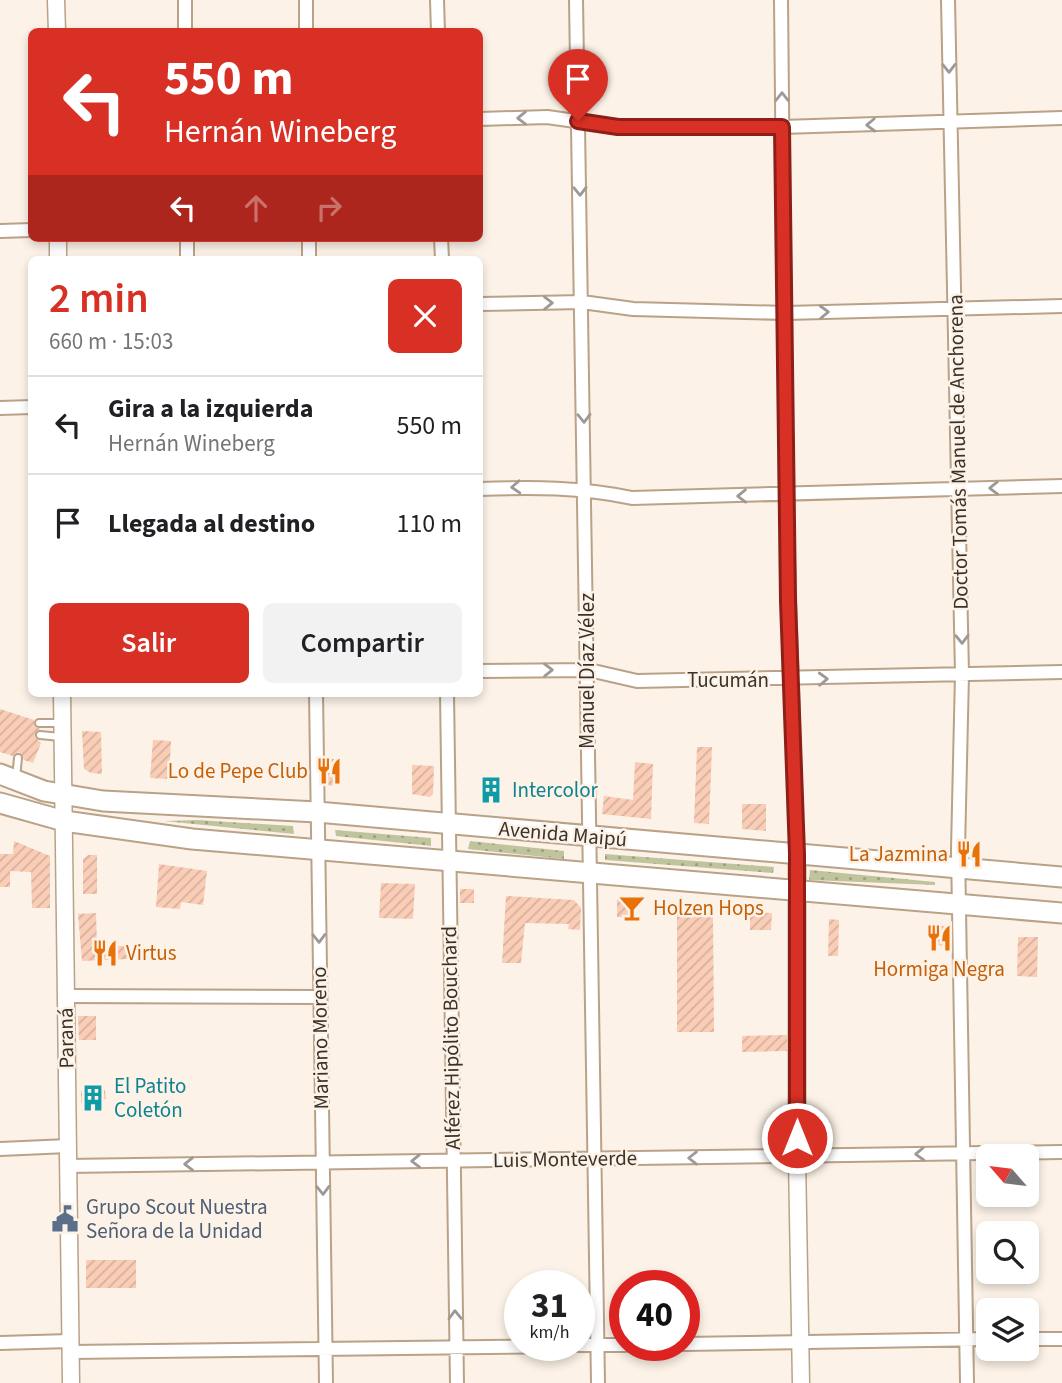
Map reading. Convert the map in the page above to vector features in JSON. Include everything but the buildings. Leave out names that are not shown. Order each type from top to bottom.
[{"type":"main road","name":"Avenida Maipú","points":[[8,777],[63,795],[103,801],[317,813],[1062,877]]},
{"type":"main road","name":"Avenida Maipú","points":[[0,803],[64,821],[192,839],[1062,913]]},
{"type":"street","points":[[56,0],[57,28]]},
{"type":"street","points":[[185,0],[185,28]]},
{"type":"street","points":[[306,0],[306,28]]},
{"type":"street","points":[[438,0],[438,28]]},
{"type":"street","name":"Manuel Díaz Vélez","points":[[576,0],[589,670],[588,837],[598,1383]]},
{"type":"street","points":[[781,0],[786,495],[797,854],[797,1158],[801,1383]]},
{"type":"street","name":"Doctor Tomás Manuel de Anchorena","points":[[948,0],[962,674],[958,870],[967,1383]]},
{"type":"street","points":[[483,119],[547,117],[618,127],[782,127],[1062,118]]},
{"type":"street","points":[[0,231],[28,230]]},
{"type":"street","points":[[483,304],[582,302],[633,309],[786,313],[1062,306]]},
{"type":"street","points":[[0,408],[28,407]]},
{"type":"street","points":[[483,489],[546,486],[585,488],[632,498],[1062,486]]},
{"type":"street","name":"Tucumán","points":[[483,671],[589,670],[637,681],[790,680],[1062,672]]},
{"type":"street","name":"Paraná","points":[[62,697],[71,1383]]},
{"type":"street","name":"Mariano Moreno","points":[[316,697],[326,1383]]},
{"type":"street","name":"Alférez Hipólito Bouchard","points":[[447,697],[457,1383]]},
{"type":"street","points":[[66,996],[320,998]]},
{"type":"street","points":[[0,1149],[68,1146]]},
{"type":"street","name":"Luis Monteverde","points":[[68,1166],[594,1158],[797,1158],[964,1152],[1062,1152]]},
{"type":"street","points":[[700,1344],[976,1339]]},
{"type":"street","points":[[1039,1339],[1062,1339]]},
{"type":"street","points":[[0,1343],[325,1349],[504,1347]]},
{"type":"street","points":[[595,1345],[609,1345]]},
{"type":"lane","points":[[39,723],[62,730]]},
{"type":"lane","points":[[40,735],[62,730]]},
{"type":"lane","points":[[8,777],[18,758]]},
{"type":"green space","points":[[198,820],[293,826],[294,834],[164,821]]},
{"type":"green space","points":[[335,830],[431,838],[431,846],[336,836]]},
{"type":"green space","points":[[470,841],[564,851],[564,859],[468,849]]},
{"type":"green space","points":[[605,854],[774,867],[773,873],[605,860]]},
{"type":"green space","points":[[810,870],[935,882],[935,885],[809,880]]},
{"type":"place","name":"Lo de Pepe Club","points":[[329,771]]},
{"type":"place","name":"Intercolor","points":[[491,790]]},
{"type":"place","name":"La Jazmina","points":[[969,854]]},
{"type":"place","name":"Holzen Hops","points":[[632,908]]},
{"type":"place","name":"Hormiga Negra","points":[[939,938]]},
{"type":"place","name":"Virtus","points":[[105,953]]},
{"type":"place","name":"El Patito Coletón","points":[[93,1098]]},
{"type":"place","name":"Grupo Scout Nuestra Señora de la Unidad","points":[[65,1219]]},
{"type":"route","points":[[578,121],[618,127],[782,127],[788,601],[797,854],[797,1138]]}]
